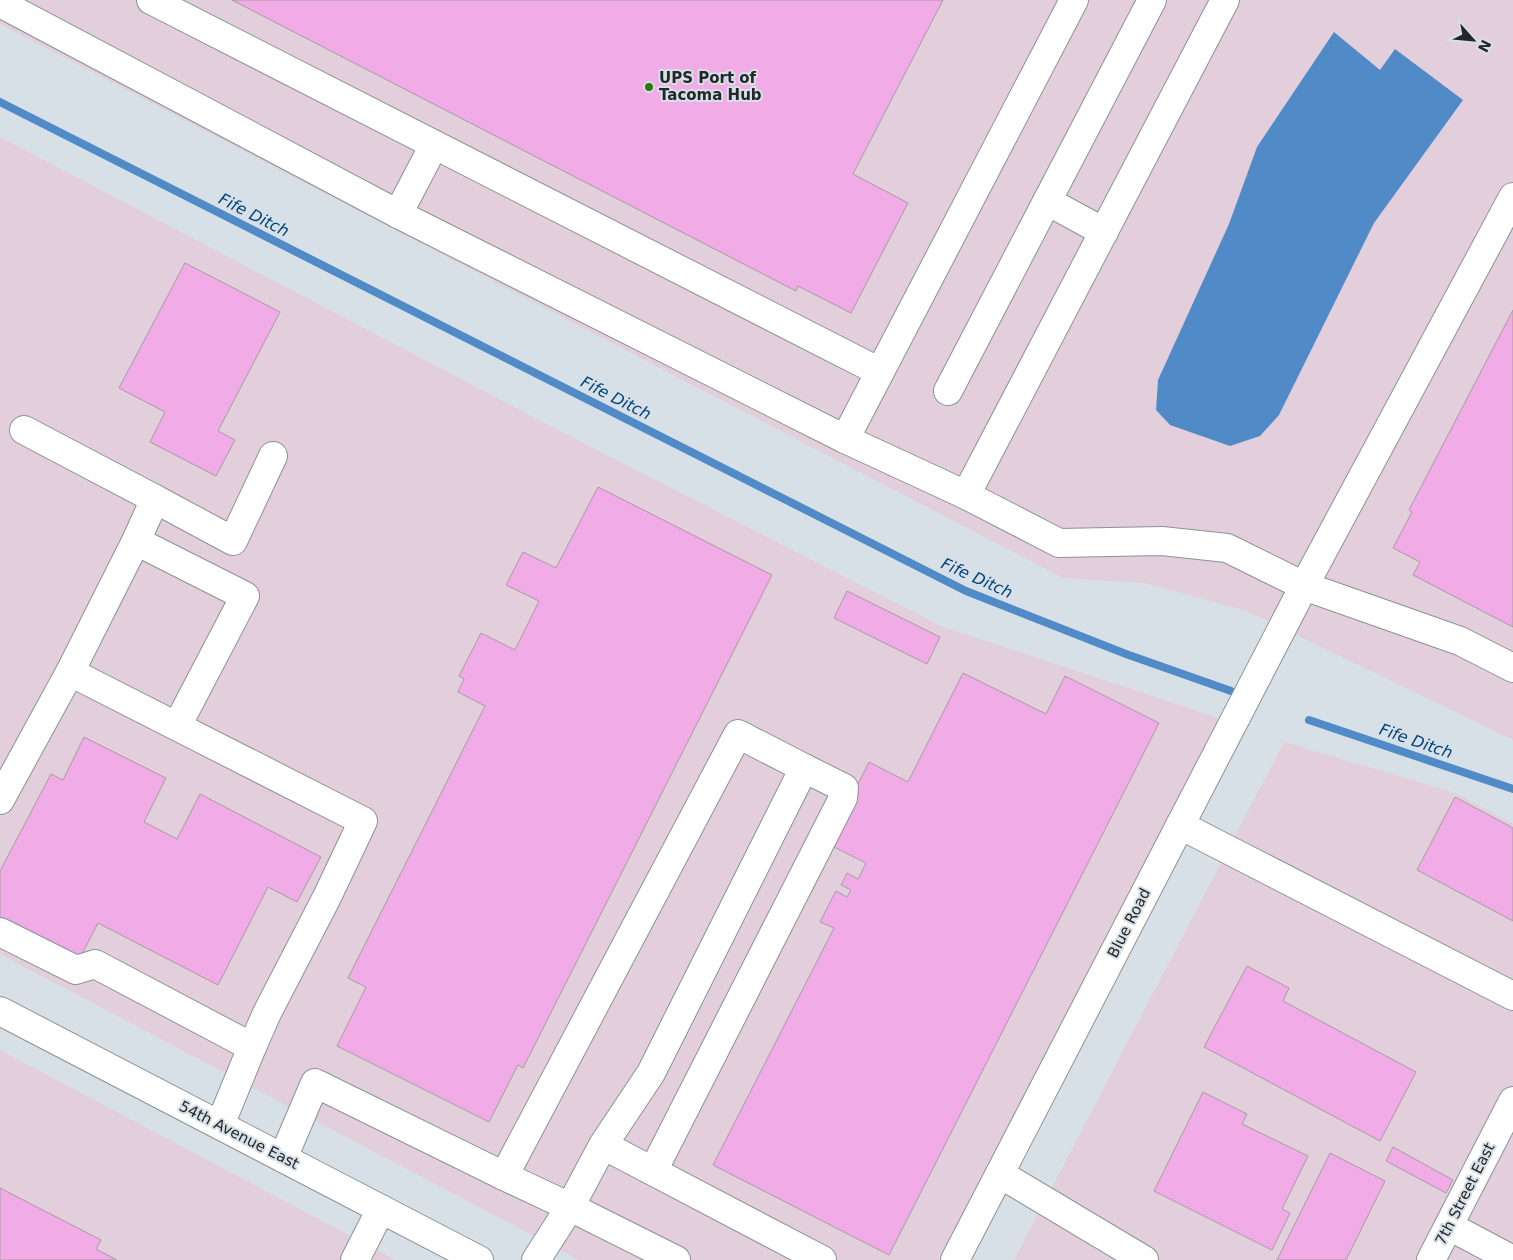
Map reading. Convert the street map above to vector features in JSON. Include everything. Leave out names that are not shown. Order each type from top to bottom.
[{"type":"street","points":[[151,0],[880,372]]},
{"type":"street","points":[[845,438],[1074,0]]},
{"type":"street","points":[[948,391],[1152,0]]},
{"type":"street","points":[[966,495],[1225,0]]},
{"type":"street","points":[[0,3],[398,214],[845,438],[966,495],[1059,543],[1162,541],[1227,548],[1304,586],[1460,641],[1513,668]]},
{"type":"street","points":[[398,214],[434,145]]},
{"type":"street","name":"Blue Road","points":[[955,1260],[1304,586],[1513,197]]},
{"type":"street","points":[[1047,201],[1104,232]]},
{"type":"street","points":[[24,430],[233,541],[273,456]]},
{"type":"street","points":[[1,797],[70,672],[155,499]]},
{"type":"street","points":[[136,541],[245,596],[178,726]]},
{"type":"street","points":[[70,672],[363,820],[327,896],[267,1013],[220,1125]]},
{"type":"street","points":[[504,1176],[738,734],[844,788],[843,798],[653,1171]]},
{"type":"street","points":[[536,1260],[570,1207],[603,1145],[652,1073],[804,768]]},
{"type":"street","points":[[1180,825],[1513,996]]},
{"type":"street","points":[[0,932],[76,970],[95,964],[252,1047]]},
{"type":"street","name":"54th Avenue East","points":[[0,1012],[479,1260]]},
{"type":"street","points":[[283,1158],[315,1083],[676,1260]]},
{"type":"street","name":"7th Street East","points":[[1431,1260],[1513,1101]]},
{"type":"street","points":[[603,1145],[822,1260]]},
{"type":"street","points":[[1000,1174],[1144,1260]]},
{"type":"street","points":[[355,1260],[381,1209]]},
{"type":"street","points":[[1449,1226],[1513,1260]]},
{"type":"shaded area","points":[[0,0],[1513,0],[1513,740],[1247,611],[1144,583],[1063,578],[0,24]]},
{"type":"shaded area","points":[[0,137],[558,430],[943,627],[1222,719],[942,1260],[579,1260],[0,954]]},
{"type":"shaded area","points":[[1284,742],[1456,793],[1513,824],[1513,1260],[1014,1260]]},
{"type":"shaded area","points":[[0,1050],[396,1260],[0,1260]]},
{"type":"water","points":[[1334,32],[1380,70],[1395,49],[1463,100],[1374,223],[1279,415],[1260,436],[1230,446],[1170,425],[1156,410],[1158,380],[1229,224],[1257,147]]},
{"type":"building","name":"UPS Port of Tacoma Hub","points":[[232,0],[943,0],[853,174],[908,203],[851,313],[798,286],[796,291]]},
{"type":"building","points":[[185,263],[280,312],[218,431],[235,440],[216,476],[150,442],[165,412],[119,388]]},
{"type":"building","points":[[1513,310],[1513,627],[1413,575],[1420,562],[1393,548],[1412,512],[1409,510]]},
{"type":"building","points":[[598,487],[772,575],[523,1068],[518,1065],[489,1122],[337,1046],[366,987],[348,978],[485,706],[458,692],[464,679],[459,676],[481,633],[515,650],[539,601],[506,585],[523,552],[556,568]]},
{"type":"building","points":[[847,591],[940,637],[927,664],[834,618]]},
{"type":"building","points":[[963,673],[1046,714],[1065,676],[1159,723],[889,1255],[713,1165],[834,928],[820,922],[836,891],[847,897],[851,890],[841,885],[847,873],[858,879],[866,863],[828,844],[869,762],[908,782]]},
{"type":"building","points":[[84,737],[166,778],[144,822],[177,839],[200,794],[321,857],[297,902],[268,887],[218,985],[98,923],[80,958],[0,917],[0,871],[51,774],[63,780]]},
{"type":"building","points":[[1455,797],[1513,828],[1513,921],[1417,870]]},
{"type":"building","points":[[1247,966],[1289,988],[1283,1001],[1416,1072],[1380,1141],[1204,1047]]},
{"type":"building","points":[[1203,1092],[1247,1114],[1242,1124],[1308,1156],[1282,1209],[1290,1213],[1272,1250],[1154,1191]]},
{"type":"building","points":[[1393,1147],[1453,1180],[1446,1193],[1386,1161]]},
{"type":"building","points":[[1330,1153],[1385,1181],[1346,1260],[1277,1260]]},
{"type":"building","points":[[0,1188],[101,1240],[96,1249],[117,1260],[0,1260]]},
{"type":"waterway","name":"Fife Ditch","points":[[0,102],[966,591],[1126,654],[1231,691]]},
{"type":"waterway","name":"Fife Ditch","points":[[1309,720],[1513,789]]},
{"type":"place","name":"UPS Port of Tacoma Hub","points":[[649,87]]}]
